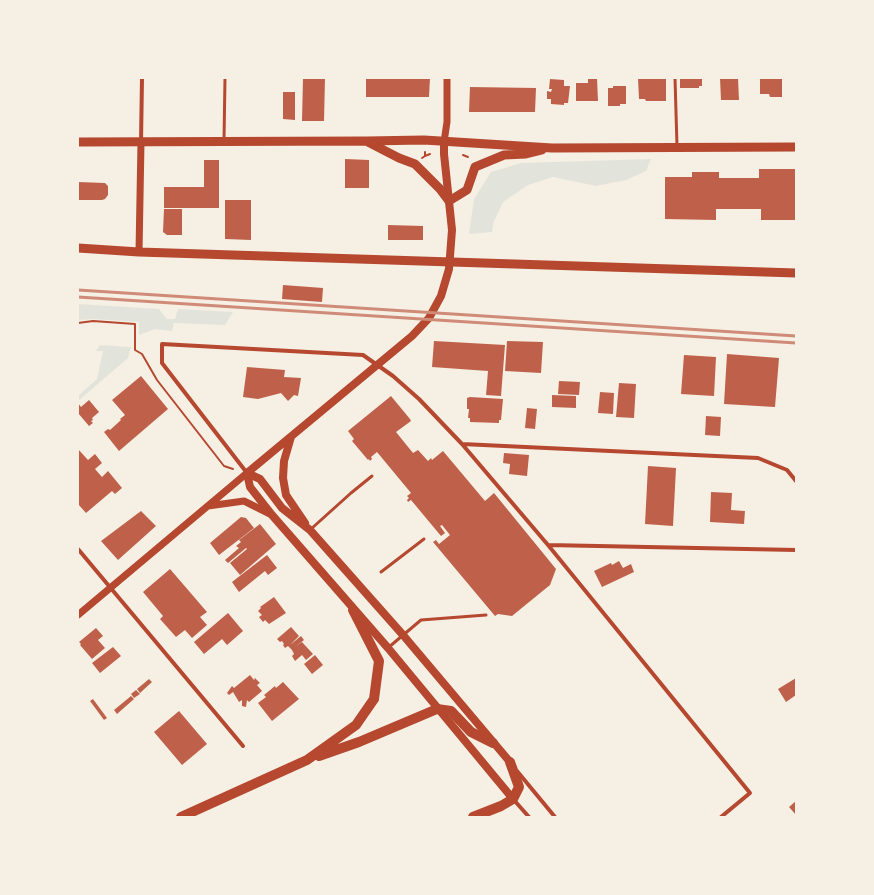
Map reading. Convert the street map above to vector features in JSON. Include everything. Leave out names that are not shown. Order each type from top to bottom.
[{"type":"highway","points":[[307,760],[356,725],[374,700],[379,661],[353,610]]},
{"type":"highway","points":[[182,817],[307,760],[359,742],[437,708],[451,711],[471,732],[493,743]]},
{"type":"highway","points":[[473,817],[502,806],[513,799],[519,787],[510,762]]},
{"type":"main road","points":[[78,142],[424,140],[552,148],[796,147]]},
{"type":"main road","points":[[367,141],[400,158],[416,164],[440,189],[449,201]]},
{"type":"main road","points":[[247,473],[412,336],[429,318],[441,296],[449,269],[452,230],[444,142]]},
{"type":"main road","points":[[449,201],[467,190],[475,167],[504,155],[526,154],[552,148]]},
{"type":"main road","points":[[78,248],[139,252],[796,272]]},
{"type":"main road","points":[[291,437],[284,461],[283,478],[286,495],[310,530],[403,635],[510,762]]},
{"type":"main road","points":[[247,473],[250,487],[272,515],[353,610],[388,648],[513,799]]},
{"type":"main road","points":[[247,473],[260,479],[282,508],[310,530]]},
{"type":"street","points":[[139,252],[142,78]]},
{"type":"street","points":[[444,142],[447,122],[447,78]]},
{"type":"street","points":[[78,615],[247,473],[162,363],[162,344],[363,354],[393,376],[419,399],[462,444],[548,545],[750,793],[721,817]]},
{"type":"street","points":[[462,444],[758,458],[787,470],[796,481]]},
{"type":"street","points":[[208,506],[244,501],[272,515]]},
{"type":"street","points":[[548,545],[796,550]]},
{"type":"street","points":[[78,549],[243,746]]},
{"type":"street","points":[[510,762],[555,817]]},
{"type":"street","points":[[513,799],[529,817]]},
{"type":"lane","points":[[224,78],[224,142]]},
{"type":"lane","points":[[674,78],[678,148]]},
{"type":"lane","points":[[310,530],[372,476]]},
{"type":"lane","points":[[381,572],[424,539]]},
{"type":"lane","points":[[388,648],[421,620],[486,615]]},
{"type":"path","points":[[424,152],[425,156]]},
{"type":"path","points":[[469,161],[468,157],[470,153]]},
{"type":"path","points":[[422,159],[430,154]]},
{"type":"path","points":[[463,155],[468,157]]},
{"type":"path","points":[[78,323],[93,321],[135,324],[135,350],[142,354],[157,380],[224,466],[247,473]]},
{"type":"shaded area","points":[[651,159],[646,171],[626,180],[596,186],[553,177],[528,185],[503,202],[494,221],[492,232],[469,234],[474,199],[491,172],[521,163]]},
{"type":"shaded area","points":[[78,304],[159,309],[167,319],[175,319],[178,309],[233,312],[225,325],[174,323],[172,331],[155,329],[139,335],[139,322],[94,319],[78,320]]},
{"type":"shaded area","points":[[100,345],[131,347],[128,358],[78,401],[78,396],[97,379],[103,351],[96,351]]},
{"type":"building","points":[[303,78],[325,78],[324,121],[302,121]]},
{"type":"building","points":[[366,78],[430,78],[429,97],[366,97]]},
{"type":"building","points":[[588,78],[597,78],[598,101],[576,101],[576,83],[588,83]]},
{"type":"building","points":[[638,78],[666,78],[666,101],[646,101],[645,99],[639,99]]},
{"type":"building","points":[[680,78],[702,78],[702,86],[699,86],[699,88],[680,88]]},
{"type":"building","points":[[720,78],[738,78],[739,100],[721,100]]},
{"type":"building","points":[[760,78],[782,78],[782,97],[770,97],[769,94],[760,94]]},
{"type":"building","points":[[550,79],[564,80],[564,86],[570,86],[568,103],[564,103],[564,105],[551,104],[551,99],[547,99],[547,91],[551,92],[552,89],[549,89]]},
{"type":"building","points":[[613,86],[626,86],[626,104],[620,104],[620,106],[608,106],[608,88],[613,88]]},
{"type":"building","points":[[470,87],[536,88],[535,112],[469,112]]},
{"type":"building","points":[[283,92],[295,92],[295,120],[283,119]]},
{"type":"building","points":[[345,159],[369,160],[369,188],[345,188]]},
{"type":"building","points":[[204,160],[219,160],[219,208],[164,208],[164,187],[204,187]]},
{"type":"building","points":[[759,169],[796,169],[796,220],[761,220],[761,209],[716,209],[716,220],[665,219],[665,177],[692,177],[692,172],[719,172],[719,178],[759,178]]},
{"type":"building","points":[[78,182],[105,183],[108,186],[108,195],[102,200],[78,200]]},
{"type":"building","points":[[225,200],[251,200],[251,240],[225,239]]},
{"type":"building","points":[[164,209],[182,209],[182,235],[167,235],[163,232]]},
{"type":"building","points":[[388,225],[423,226],[423,240],[388,240]]},
{"type":"building","points":[[283,285],[323,288],[322,302],[282,299]]},
{"type":"building","points":[[434,341],[505,345],[501,396],[486,395],[488,371],[432,367]]},
{"type":"building","points":[[507,341],[543,342],[541,373],[505,371]]},
{"type":"building","points":[[727,354],[779,358],[775,407],[724,404]]},
{"type":"building","points":[[684,355],[716,357],[714,396],[681,394]]},
{"type":"building","points":[[247,367],[285,370],[284,377],[301,378],[298,396],[294,395],[288,401],[281,393],[258,399],[243,397]]},
{"type":"building","points":[[141,376],[168,409],[119,451],[104,432],[108,429],[110,430],[125,415],[112,400]]},
{"type":"building","points":[[559,381],[580,382],[579,395],[558,394]]},
{"type":"building","points":[[619,383],[636,384],[634,418],[616,417]]},
{"type":"building","points":[[600,392],[614,393],[613,414],[598,413]]},
{"type":"building","points":[[552,395],[576,396],[576,408],[552,407]]},
{"type":"building","points":[[391,396],[411,421],[396,432],[413,453],[418,450],[428,461],[431,458],[432,460],[443,451],[485,501],[494,493],[556,569],[550,585],[512,616],[498,614],[495,616],[433,542],[436,540],[439,544],[450,535],[442,525],[440,526],[445,533],[441,536],[411,500],[408,502],[407,500],[409,498],[407,496],[411,493],[377,452],[371,457],[372,459],[370,461],[352,441],[354,439],[348,431]]},
{"type":"building","points":[[467,398],[503,399],[501,420],[499,420],[499,423],[470,422],[470,418],[468,418],[469,409],[467,409]]},
{"type":"building","points":[[89,400],[99,412],[92,418],[93,420],[91,421],[93,423],[89,426],[78,413],[78,403],[81,407]]},
{"type":"building","points":[[527,408],[537,409],[535,429],[525,428]]},
{"type":"building","points":[[706,416],[721,417],[720,436],[705,435]]},
{"type":"building","points":[[78,449],[88,460],[95,454],[102,463],[95,469],[102,477],[108,471],[122,488],[115,494],[112,491],[86,513],[78,504]]},
{"type":"building","points":[[504,453],[529,455],[527,476],[509,474],[510,464],[503,463]]},
{"type":"building","points":[[648,466],[676,468],[673,526],[645,524]]},
{"type":"building","points":[[711,492],[732,493],[731,510],[745,511],[744,524],[710,522]]},
{"type":"building","points":[[141,511],[156,526],[118,560],[101,541]]},
{"type":"building","points":[[241,517],[246,518],[254,528],[219,555],[210,543]]},
{"type":"building","points":[[260,524],[276,544],[240,575],[230,563],[247,549],[246,548],[228,563],[225,560],[239,548],[236,546],[241,542],[239,540]]},
{"type":"building","points":[[267,555],[277,568],[268,575],[265,571],[239,592],[232,582]]},
{"type":"building","points":[[619,561],[623,568],[631,564],[634,572],[602,587],[594,571]]},
{"type":"building","points":[[170,569],[207,612],[200,617],[207,625],[192,638],[185,630],[176,637],[160,619],[163,616],[143,592]]},
{"type":"building","points":[[274,597],[286,613],[269,624],[265,620],[263,622],[259,617],[262,615],[258,611],[261,608],[260,607]]},
{"type":"building","points":[[228,613],[243,631],[227,645],[222,639],[204,654],[194,642]]},
{"type":"building","points":[[291,627],[299,636],[290,645],[301,636],[304,640],[295,647],[302,642],[313,654],[306,660],[302,655],[295,661],[292,656],[294,654],[292,650],[288,646],[285,648],[282,641],[280,642],[277,639]]},
{"type":"building","points":[[96,628],[103,636],[98,640],[105,648],[92,659],[79,642]]},
{"type":"building","points":[[113,647],[121,656],[100,673],[92,663]]},
{"type":"building","points":[[315,655],[323,665],[312,674],[304,664]]},
{"type":"building","points":[[250,675],[254,680],[255,678],[260,683],[257,685],[262,691],[249,702],[247,700],[246,707],[242,706],[242,700],[239,702],[233,692],[229,695],[227,693],[232,686],[234,688]]},
{"type":"building","points":[[796,678],[796,695],[786,702],[778,689]]},
{"type":"building","points":[[149,679],[152,682],[140,693],[137,689]]},
{"type":"building","points":[[283,682],[299,699],[272,721],[258,703],[266,697],[264,695],[275,686],[276,688]]},
{"type":"building","points":[[136,690],[140,694],[134,698],[131,694]]},
{"type":"building","points":[[131,696],[134,699],[117,714],[114,710]]},
{"type":"building","points":[[93,699],[107,718],[104,720],[90,701]]},
{"type":"building","points":[[179,711],[207,744],[182,765],[154,732]]},
{"type":"building","points":[[796,801],[796,815],[789,807]]},
{"type":"railway","points":[[78,290],[796,336]]},
{"type":"railway","points":[[78,297],[796,343]]}]
